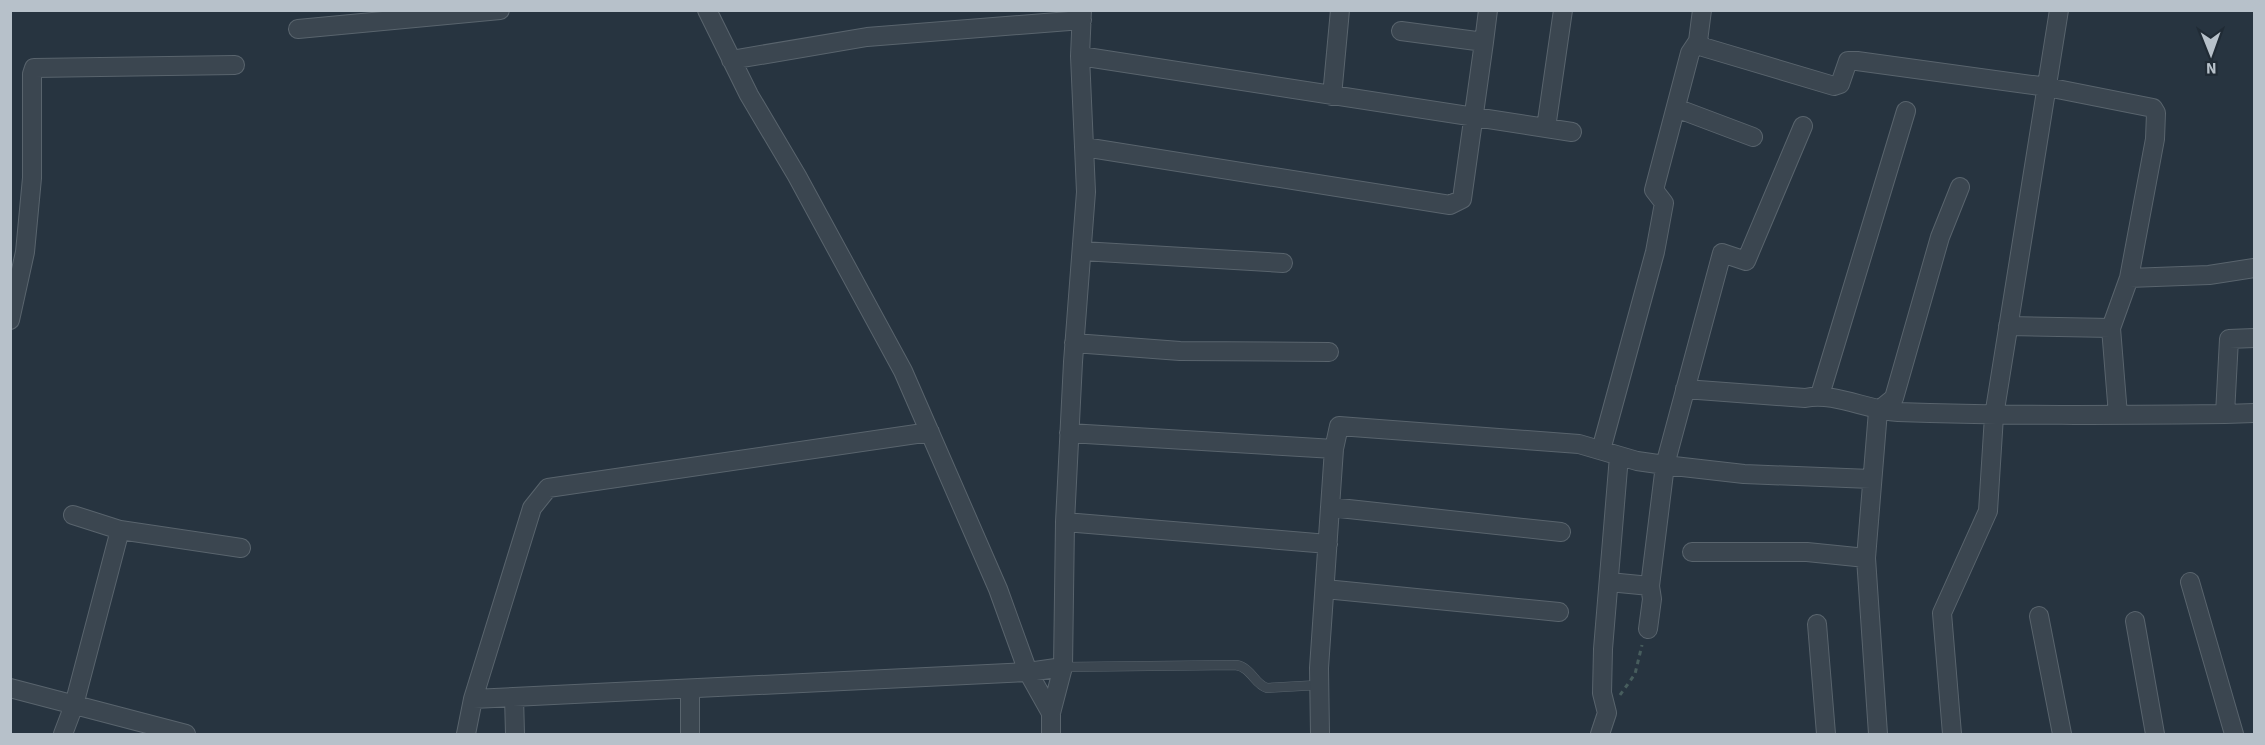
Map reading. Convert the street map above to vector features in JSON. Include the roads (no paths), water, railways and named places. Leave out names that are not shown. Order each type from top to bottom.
[{"type":"street","points":[[298,29],[500,10]]},
{"type":"street","points":[[707,10],[731,60],[903,371],[998,589],[1028,672],[1050,713]]},
{"type":"street","points":[[1332,96],[1340,10]]},
{"type":"street","points":[[1084,147],[1450,205],[1462,199],[1475,118],[1488,10]]},
{"type":"street","points":[[1546,128],[1563,10]]},
{"type":"street","points":[[1601,450],[1655,252],[1664,203],[1654,190],[1690,53],[1698,41],[1702,10]]},
{"type":"street","points":[[1952,735],[1942,614],[1988,511],[1994,416],[2060,10]]},
{"type":"street","points":[[731,60],[867,37],[1082,15],[1080,56],[1086,192],[1069,434],[1063,668],[1050,713],[1051,735]]},
{"type":"street","points":[[1401,31],[1484,42]]},
{"type":"street","points":[[1698,41],[1703,47],[1834,86],[1840,84],[1848,62],[1857,61],[2047,87],[2153,108],[2156,113],[2155,139],[2129,278],[2111,328],[2118,415]]},
{"type":"street","points":[[1080,56],[1572,132]]},
{"type":"street","points":[[10,320],[25,252],[31,188],[32,74],[34,68],[235,65]]},
{"type":"street","points":[[1676,108],[1753,136]]},
{"type":"street","points":[[1820,395],[1906,111]]},
{"type":"street","points":[[1648,629],[1652,599],[1650,586],[1665,465],[1722,253],[1746,261],[1803,126]]},
{"type":"street","points":[[1878,735],[1866,558],[1878,411],[1894,398],[1940,237],[1960,187]]},
{"type":"street","points":[[1082,251],[1283,263]]},
{"type":"street","points":[[2129,278],[2209,274],[2254,268]]},
{"type":"street","points":[[2008,326],[2111,328]]},
{"type":"street","points":[[2225,414],[2229,339],[2254,338]]},
{"type":"street","points":[[1074,343],[1180,351],[1329,352]]},
{"type":"street","points":[[1685,389],[1804,398],[1820,395],[1878,411],[1994,416],[2254,413]]},
{"type":"street","points":[[1320,735],[1319,685],[1324,590],[1334,449],[1339,426],[1579,444],[1619,456],[1665,465],[1744,474],[1871,479]]},
{"type":"street","points":[[466,735],[473,699],[532,508],[548,488],[930,432]]},
{"type":"street","points":[[1069,434],[1334,449]]},
{"type":"street","points":[[1600,735],[1607,713],[1602,693],[1619,456]]},
{"type":"street","points":[[1330,507],[1561,532]]},
{"type":"street","points":[[74,515],[120,530],[241,548]]},
{"type":"street","points":[[1065,522],[1328,544]]},
{"type":"street","points":[[63,735],[74,705],[120,530]]},
{"type":"street","points":[[1692,552],[1808,552],[1866,558]]},
{"type":"street","points":[[1609,582],[1650,586]]},
{"type":"street","points":[[2190,582],[2234,735]]},
{"type":"street","points":[[1324,590],[1559,612]]},
{"type":"street","points":[[2039,616],[2062,735]]},
{"type":"street","points":[[2135,621],[2155,735]]},
{"type":"street","points":[[1817,624],[1826,735]]},
{"type":"street","points":[[473,699],[1028,672],[1063,668]]},
{"type":"street","points":[[10,688],[186,735]]},
{"type":"street","points":[[690,689],[690,735]]},
{"type":"street","points":[[514,697],[515,735]]},
{"type":"lane","points":[[1063,668],[1236,665],[1249,670],[1261,686],[1267,688],[1319,685]]}]
